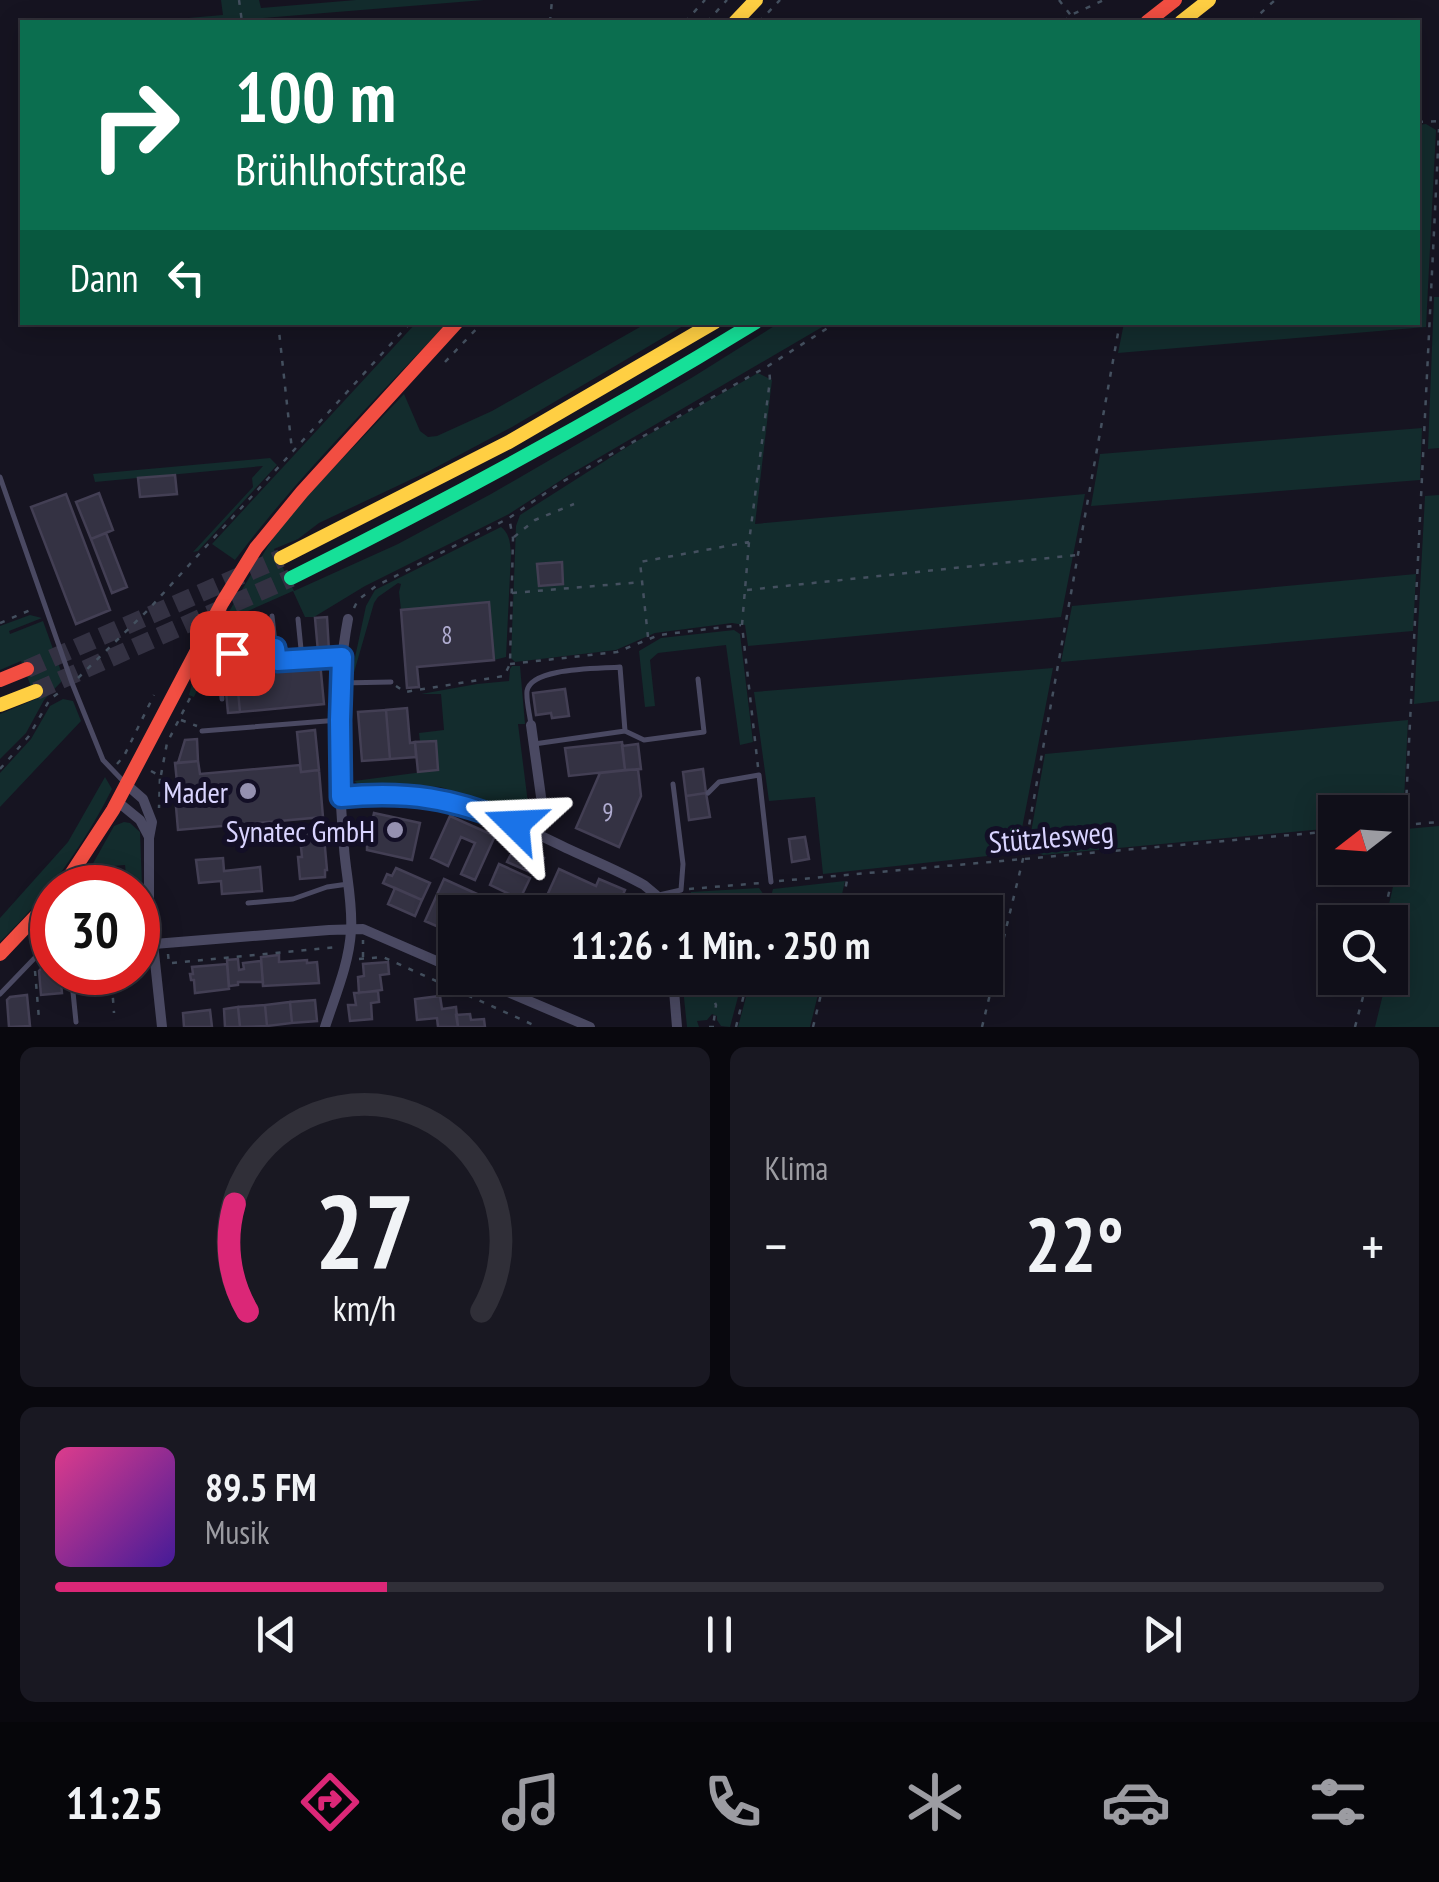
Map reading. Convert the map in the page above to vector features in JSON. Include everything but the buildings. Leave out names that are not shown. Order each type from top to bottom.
[{"type":"main road","points":[[737,20],[756,0]]},
{"type":"main road","points":[[1150,20],[1175,0]]},
{"type":"main road","points":[[1184,20],[1209,0]]},
{"type":"main road","points":[[78,865],[118,802],[208,628],[264,536],[454,325]]},
{"type":"main road","points":[[281,558],[493,450],[710,325]]},
{"type":"main road","points":[[292,578],[534,453],[751,325]]},
{"type":"main road","points":[[0,680],[27,669]]},
{"type":"main road","points":[[0,705],[36,690]]},
{"type":"main road","points":[[0,954],[30,922]]},
{"type":"street","points":[[326,1027],[357,929],[348,884],[341,797],[341,682],[348,619]]},
{"type":"street","points":[[532,725],[543,811],[538,834]]},
{"type":"street","points":[[127,785],[144,799],[150,811],[147,865]]},
{"type":"street","points":[[341,797],[402,794],[482,810],[634,880],[656,895]]},
{"type":"street","points":[[118,802],[140,820],[149,838]]},
{"type":"street","points":[[160,944],[357,929],[438,962]]},
{"type":"street","points":[[159,995],[162,1027]]},
{"type":"street","points":[[515,995],[590,1027]]},
{"type":"street","points":[[675,995],[678,1027]]},
{"type":"lane","points":[[0,477],[103,760],[127,785]]},
{"type":"lane","points":[[272,616],[277,661],[342,657]]},
{"type":"lane","points":[[298,619],[302,658]]},
{"type":"lane","points":[[222,699],[220,671],[232,653],[275,648]]},
{"type":"lane","points":[[532,725],[527,692],[536,679],[572,670],[620,667],[626,730]]},
{"type":"lane","points":[[534,744],[626,730],[644,740],[704,732],[698,679]]},
{"type":"lane","points":[[341,682],[391,682]]},
{"type":"lane","points":[[202,731],[340,720]]},
{"type":"lane","points":[[708,793],[719,782],[759,775],[770,882]]},
{"type":"lane","points":[[656,895],[681,890],[683,864],[673,784]]},
{"type":"lane","points":[[248,903],[293,899],[348,884]]},
{"type":"lane","points":[[0,994],[30,963]]},
{"type":"lane","points":[[73,995],[76,1022]]},
{"type":"path","points":[[687,20],[705,0]]},
{"type":"path","points":[[709,20],[727,0]]},
{"type":"path","points":[[761,20],[780,0]]},
{"type":"path","points":[[1059,0],[1075,20]]},
{"type":"path","points":[[1066,20],[1104,0]]},
{"type":"path","points":[[1253,20],[1275,0]]},
{"type":"path","points":[[1406,795],[1439,129]]},
{"type":"path","points":[[278,325],[292,452]]},
{"type":"path","points":[[0,769],[29,736],[50,699],[148,610],[408,325]]},
{"type":"path","points":[[445,362],[480,325]]},
{"type":"path","points":[[348,619],[358,600],[376,586],[508,518],[562,482],[768,366],[832,325]]},
{"type":"path","points":[[982,1027],[1023,859],[1119,325]]},
{"type":"path","points":[[759,775],[742,624],[770,380],[768,366]]},
{"type":"path","points":[[513,538],[535,520],[574,504]]},
{"type":"path","points":[[391,682],[405,692],[504,676],[510,664],[513,538],[508,518]]},
{"type":"path","points":[[648,639],[640,562],[749,542]]},
{"type":"path","points":[[746,590],[1077,555]]},
{"type":"path","points":[[510,593],[642,582]]},
{"type":"path","points":[[0,622],[46,603]]},
{"type":"path","points":[[510,664],[616,652],[659,635],[742,624]]},
{"type":"path","points":[[110,769],[124,756],[154,696]]},
{"type":"path","points":[[160,776],[167,743],[190,698]]},
{"type":"path","points":[[179,720],[202,731]]},
{"type":"path","points":[[1408,825],[1439,822]]},
{"type":"path","name":"Stützlesweg","points":[[681,890],[1318,833]]},
{"type":"path","points":[[845,895],[848,875]]},
{"type":"path","points":[[767,895],[770,882]]},
{"type":"path","points":[[681,890],[682,895]]},
{"type":"path","points":[[357,929],[362,958]]},
{"type":"path","points":[[160,965],[350,946]]},
{"type":"path","points":[[347,960],[383,957],[538,1027]]},
{"type":"path","points":[[37,995],[39,1019]]},
{"type":"path","points":[[113,995],[114,1013]]},
{"type":"path","points":[[711,995],[716,1005],[712,1027]]},
{"type":"path","points":[[736,1027],[744,995]]},
{"type":"path","points":[[812,1027],[820,995]]},
{"type":"path","points":[[1355,1027],[1363,995]]},
{"type":"green space","points":[[221,0],[259,0],[261,8],[356,0],[484,0],[263,20],[165,20],[223,15]]},
{"type":"green space","points":[[1420,125],[1436,130],[1426,327],[1118,353],[1124,325],[1420,325]]},
{"type":"green space","points":[[1434,297],[1439,297],[1439,448],[1428,449]]},
{"type":"green space","points":[[414,325],[445,325],[311,468],[235,560],[212,544]]},
{"type":"green space","points":[[643,325],[685,325],[512,427],[274,549],[294,591],[398,544],[491,494],[776,325],[826,325],[509,514],[365,586],[314,617],[305,617],[293,591],[230,619],[194,697],[189,695],[195,673],[274,536],[300,503],[404,394],[420,431],[428,437],[492,411]]},
{"type":"green space","points":[[758,373],[772,380],[755,524],[1085,494],[1061,617],[748,646],[745,625],[732,623],[655,633],[616,650],[515,662],[511,658],[516,526],[520,515],[630,445]]},
{"type":"green space","points":[[1422,428],[1420,480],[1091,506],[1100,454]]},
{"type":"green space","points":[[270,458],[277,465],[193,552],[253,487],[252,478],[263,466],[95,482],[93,474]]},
{"type":"green space","points":[[1439,495],[1439,701],[1414,704],[1425,496]]},
{"type":"green space","points":[[501,527],[508,536],[511,554],[506,657],[494,660],[489,603],[401,610],[398,583],[374,603],[351,676],[366,606],[375,590]]},
{"type":"green space","points":[[1416,574],[1413,631],[1061,662],[1072,606]]},
{"type":"green space","points":[[30,615],[42,618],[9,631],[10,634],[43,621],[62,674],[61,682],[44,700],[26,733],[0,759],[0,714],[36,699],[21,661],[0,670],[0,626]]},
{"type":"green space","points":[[734,630],[740,634],[753,742],[740,745],[726,645],[658,653],[650,660],[655,706],[645,707],[639,651],[661,638]]},
{"type":"green space","points":[[512,666],[520,666],[525,724],[518,724],[530,819],[440,787],[354,781],[438,770],[436,741],[420,742],[419,733],[444,730],[441,694],[421,694],[509,681]]},
{"type":"green space","points":[[1053,668],[1015,853],[823,874],[815,797],[769,801],[754,692]]},
{"type":"green space","points":[[63,699],[73,701],[81,721],[0,807],[0,773],[31,739],[50,706]]},
{"type":"green space","points":[[1408,720],[1404,795],[1318,795],[1318,830],[1043,855],[1034,850],[1030,838],[1045,754]]},
{"type":"green space","points":[[105,777],[112,789],[76,851],[66,865],[47,865],[68,842]]},
{"type":"green space","points":[[130,823],[140,832],[141,865],[92,865],[114,826]]},
{"type":"green space","points":[[1439,826],[1439,1027],[1375,1027],[1383,995],[1408,995],[1408,905],[1389,905],[1393,885],[1408,885],[1408,829]]},
{"type":"green space","points":[[845,881],[842,895],[771,895],[773,889]]},
{"type":"green space","points":[[30,884],[30,910],[0,942],[0,918]]},
{"type":"green space","points":[[759,888],[764,895],[690,895]]},
{"type":"green space","points":[[684,995],[738,995],[730,1027],[721,1026],[712,1014],[707,1020],[697,1021],[699,1027],[687,1027]]},
{"type":"green space","points":[[746,995],[818,995],[810,1027],[738,1027]]},
{"type":"tunnel","points":[[27,669],[281,558]]},
{"type":"tunnel","points":[[36,691],[291,578]]},
{"type":"traffic: fast","points":[[291,578],[526,455],[751,325]]},
{"type":"traffic: slow","points":[[737,20],[756,0]]},
{"type":"traffic: slow","points":[[1184,20],[1209,0]]},
{"type":"traffic: slow","points":[[281,558],[509,442],[710,325]]},
{"type":"traffic: slow","points":[[0,705],[36,691]]},
{"type":"traffic: jam","points":[[1150,20],[1175,0]]},
{"type":"traffic: jam","points":[[77,865],[113,810],[222,603],[256,548],[454,325]]},
{"type":"traffic: jam","points":[[0,680],[27,669]]},
{"type":"traffic: jam","points":[[0,954],[30,922]]},
{"type":"place","name":"Mader","points":[[248,791]]},
{"type":"place","name":"Synatec GmbH","points":[[395,830]]},
{"type":"route","points":[[232,653],[275,648],[277,661],[342,657],[341,797],[402,794],[437,798],[515,824]]}]
